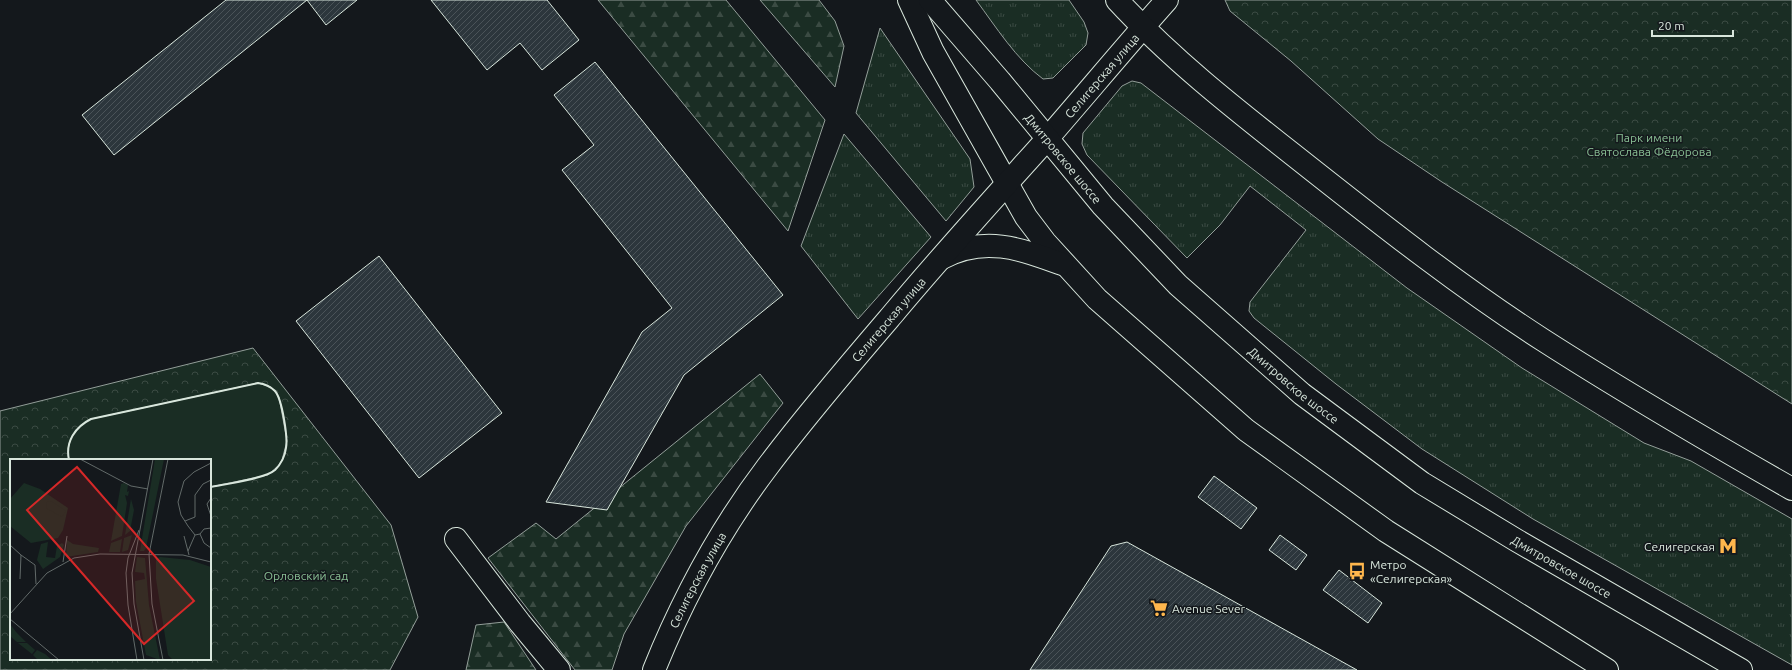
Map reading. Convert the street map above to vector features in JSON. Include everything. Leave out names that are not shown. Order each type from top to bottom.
[{"type":"street","points":[[909,0],[933,52],[1026,217],[1045,242],[1097,299],[1246,430],[1386,531],[1607,670]]},
{"type":"street","name":"Дмитровское шоссе","points":[[930,0],[1048,138],[1103,206],[1178,285],[1302,394],[1422,483],[1516,540],[1741,670]]},
{"type":"street","points":[[1117,0],[1142,28],[1213,92],[1424,258],[1542,340],[1699,435],[1792,489]]},
{"type":"street","name":"Селигерская улица","points":[[654,670],[672,625],[702,568],[762,473],[813,408],[937,261],[1048,138],[1167,0]]},
{"type":"street","points":[[937,261],[957,250],[971,246],[995,246],[1034,254],[1065,265]]},
{"type":"street","points":[[456,538],[520,623],[559,670]]},
{"type":"green space","points":[[598,0],[726,0],[825,120],[788,231]]},
{"type":"green space","points":[[760,0],[819,0],[835,21],[844,46],[835,87]]},
{"type":"green space","points":[[976,0],[1069,0],[1084,22],[1088,33],[1086,45],[1053,78],[1043,79],[1015,52]]},
{"type":"green space","name":"Парк имени Святослава Фёдорова","points":[[1225,0],[1792,0],[1792,404],[1442,182],[1378,139],[1291,61],[1230,11]]},
{"type":"green space","points":[[880,28],[970,159],[974,187],[946,221],[856,113]]},
{"type":"green space","points":[[1132,81],[1141,83],[1407,288],[1522,368],[1644,443],[1691,461],[1792,519],[1792,665],[1533,519],[1422,449],[1336,384],[1254,318],[1249,311],[1250,302],[1306,230],[1250,186],[1220,225],[1187,258],[1087,155],[1082,144],[1083,133],[1122,86]]},
{"type":"green space","points":[[844,134],[931,237],[858,319],[801,246]]},
{"type":"green space","name":"Орловский сад","points":[[253,348],[391,525],[418,617],[390,670],[0,670],[0,411]]},
{"type":"green space","points":[[760,374],[783,403],[686,526],[624,634],[612,670],[575,670],[488,558],[536,523],[556,539]]},
{"type":"green space","points":[[258,383],[271,387],[279,397],[287,441],[282,460],[268,475],[211,487],[211,459],[69,459],[68,447],[72,436],[80,426],[91,419]]},
{"type":"green space","points":[[504,622],[536,670],[466,670],[476,625]]},
{"type":"building","points":[[226,0],[307,0],[114,155],[82,115]]},
{"type":"building","points":[[307,0],[357,0],[326,25]]},
{"type":"building","points":[[431,0],[547,0],[579,40],[542,70],[520,43],[487,70]]},
{"type":"building","points":[[595,62],[783,295],[684,375],[607,510],[546,502],[642,332],[672,308],[562,170],[594,145],[554,95]]},
{"type":"building","points":[[379,256],[502,413],[419,478],[296,321]]},
{"type":"building","points":[[1214,476],[1257,508],[1241,529],[1198,497]]},
{"type":"building","points":[[1280,535],[1307,555],[1296,570],[1269,550]]},
{"type":"building","name":"Avenue Sever","points":[[1127,542],[1357,670],[1030,670],[1111,546]]},
{"type":"building","points":[[1339,570],[1382,603],[1368,623],[1323,590]]},
{"type":"wall","points":[[69,459],[68,447],[72,436],[80,426],[91,419],[258,383],[269,387],[278,395],[285,427],[286,448],[281,463],[275,470],[263,476],[211,487]]},
{"type":"place","name":"Селигерская","points":[[1728,546]]},
{"type":"place","name":"Метро «Селигерская»","points":[[1357,571]]},
{"type":"place","name":"Avenue Sever","points":[[1159,608]]}]
